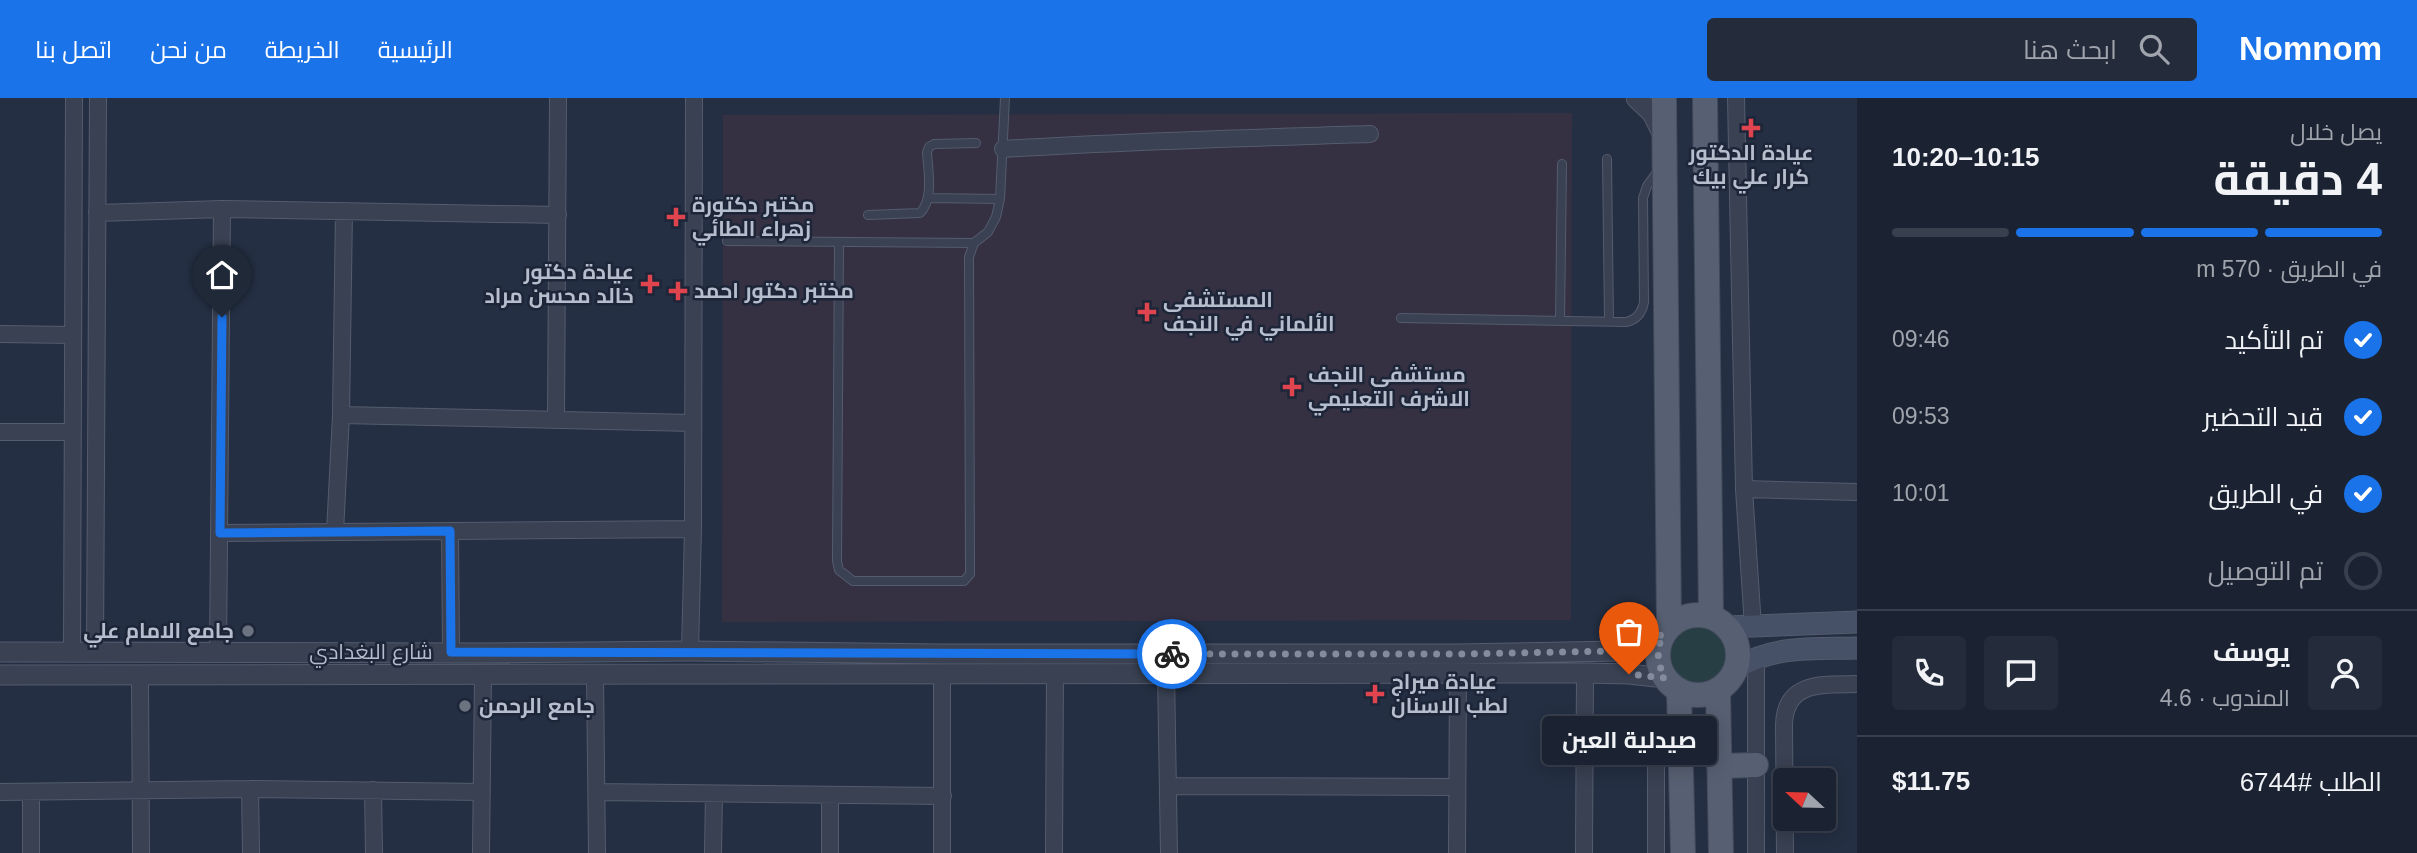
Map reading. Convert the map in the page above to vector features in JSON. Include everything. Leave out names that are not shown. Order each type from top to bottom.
[{"type":"main road","points":[[1664,98],[1666,630]]},
{"type":"main road","points":[[1705,98],[1719,621],[1746,662]]},
{"type":"main road","points":[[1683,853],[1672,684],[1658,661],[1659,642],[1666,630],[1684,616],[1693,614],[1753,627],[1857,622]]},
{"type":"main road","points":[[1746,662],[1753,627]]},
{"type":"main road","points":[[1672,684],[1699,695],[1718,690],[1746,662],[1783,651],[1857,648]]},
{"type":"main road","points":[[1718,690],[1721,853]]},
{"type":"main road","points":[[1719,766],[1756,765]]},
{"type":"street","points":[[72,652],[75,98]]},
{"type":"street","points":[[95,652],[98,98]]},
{"type":"street","points":[[556,420],[558,98]]},
{"type":"street","points":[[690,651],[693,529],[694,98]]},
{"type":"street","points":[[1636,98],[1652,114],[1665,150]]},
{"type":"street","points":[[1737,98],[1744,489],[1753,627]]},
{"type":"street","points":[[1003,149],[1125,141],[1370,134]]},
{"type":"street","points":[[97,213],[222,209],[558,215]]},
{"type":"street","points":[[218,651],[222,209]]},
{"type":"street","points":[[335,533],[341,415],[344,211]]},
{"type":"street","points":[[0,334],[73,335]]},
{"type":"street","points":[[341,415],[693,423]]},
{"type":"street","points":[[0,432],[73,432]]},
{"type":"street","points":[[1744,489],[1857,492]]},
{"type":"street","points":[[220,533],[693,529]]},
{"type":"street","points":[[450,531],[451,652]]},
{"type":"street","name":"شارع البغدادي","points":[[0,675],[1260,673],[1297,663],[1457,654],[1619,651],[1643,644],[1666,630]]},
{"type":"street","name":"شارع البغدادي","points":[[0,652],[1259,653],[1297,663],[1458,673],[1629,674],[1672,684]]},
{"type":"street","points":[[531,675],[539,664],[534,652]]},
{"type":"street","points":[[560,675],[553,665],[561,652]]},
{"type":"street","points":[[1259,653],[1265,657],[1266,663],[1260,673]]},
{"type":"street","points":[[1746,662],[1756,765],[1756,853]]},
{"type":"street","points":[[1166,673],[1169,853]]},
{"type":"street","points":[[1457,853],[1458,673]]},
{"type":"street","points":[[1584,853],[1585,673]]},
{"type":"street","points":[[595,674],[597,853]]},
{"type":"street","points":[[942,674],[942,853]]},
{"type":"street","points":[[1054,853],[1055,674]]},
{"type":"street","points":[[140,675],[141,853]]},
{"type":"street","points":[[481,853],[484,675]]},
{"type":"street","points":[[1785,853],[1784,726],[1788,705],[1797,694],[1808,687],[1857,684]]},
{"type":"street","points":[[1656,729],[1656,853]]},
{"type":"street","points":[[1168,786],[1457,787]]},
{"type":"street","points":[[0,792],[250,789],[482,792]]},
{"type":"street","points":[[250,789],[251,853]]},
{"type":"street","points":[[373,790],[373,853]]},
{"type":"street","points":[[31,792],[31,853]]},
{"type":"street","points":[[597,792],[943,796]]},
{"type":"street","points":[[713,853],[714,794]]},
{"type":"street","points":[[830,795],[830,853]]},
{"type":"lane","points":[[839,243],[839,570],[853,581],[964,581],[970,573],[969,257],[974,243],[988,232],[996,218],[1000,199],[1005,98]]},
{"type":"lane","points":[[868,215],[920,213],[926,208],[929,198],[929,147],[934,144],[976,143]]},
{"type":"lane","points":[[1401,318],[1630,321],[1639,316],[1643,307],[1643,198],[1665,150]]},
{"type":"lane","points":[[1607,159],[1608,321]]},
{"type":"lane","points":[[1560,321],[1562,164]]},
{"type":"lane","points":[[929,198],[1000,199]]},
{"type":"lane","points":[[727,241],[974,243]]},
{"type":"shaded area","name":"المستشفى الألماني في النجف","points":[[1572,113],[1571,620],[722,622],[723,115]]},
{"type":"green space","points":[[1704,616],[1731,633],[1737,654],[1732,676],[1711,688],[1699,690],[1682,685],[1669,673],[1665,666],[1663,648],[1668,635],[1684,617]]},
{"type":"way so far","points":[[1172,654],[1619,651],[1643,644],[1663,634],[1659,642],[1658,661],[1665,678],[1629,674]]},
{"type":"place","name":"عيادة الدكتور كرار علي بيك","points":[[1751,128]]},
{"type":"place","name":"مختبر دكتورة زهراء الطائي","points":[[676,217]]},
{"type":"place","name":"عيادة دكتور خالد محسن مراد","points":[[650,284]]},
{"type":"place","name":"مختبر دكتور احمد","points":[[678,291]]},
{"type":"place","name":"المستشفى الألماني في النجف","points":[[1147,312]]},
{"type":"place","name":"مستشفى النجف الاشرف التعليمي","points":[[1292,387]]},
{"type":"place","name":"جامع الامام علي","points":[[248,631]]},
{"type":"place","name":"صيدلية العين","points":[[1629,674]]},
{"type":"place","name":"عيادة ميراج لطب الاسنان","points":[[1375,694]]},
{"type":"place","name":"جامع الرحمن","points":[[465,706]]},
{"type":"route","points":[[222,317],[220,533],[450,531],[451,652],[1172,654]]}]
